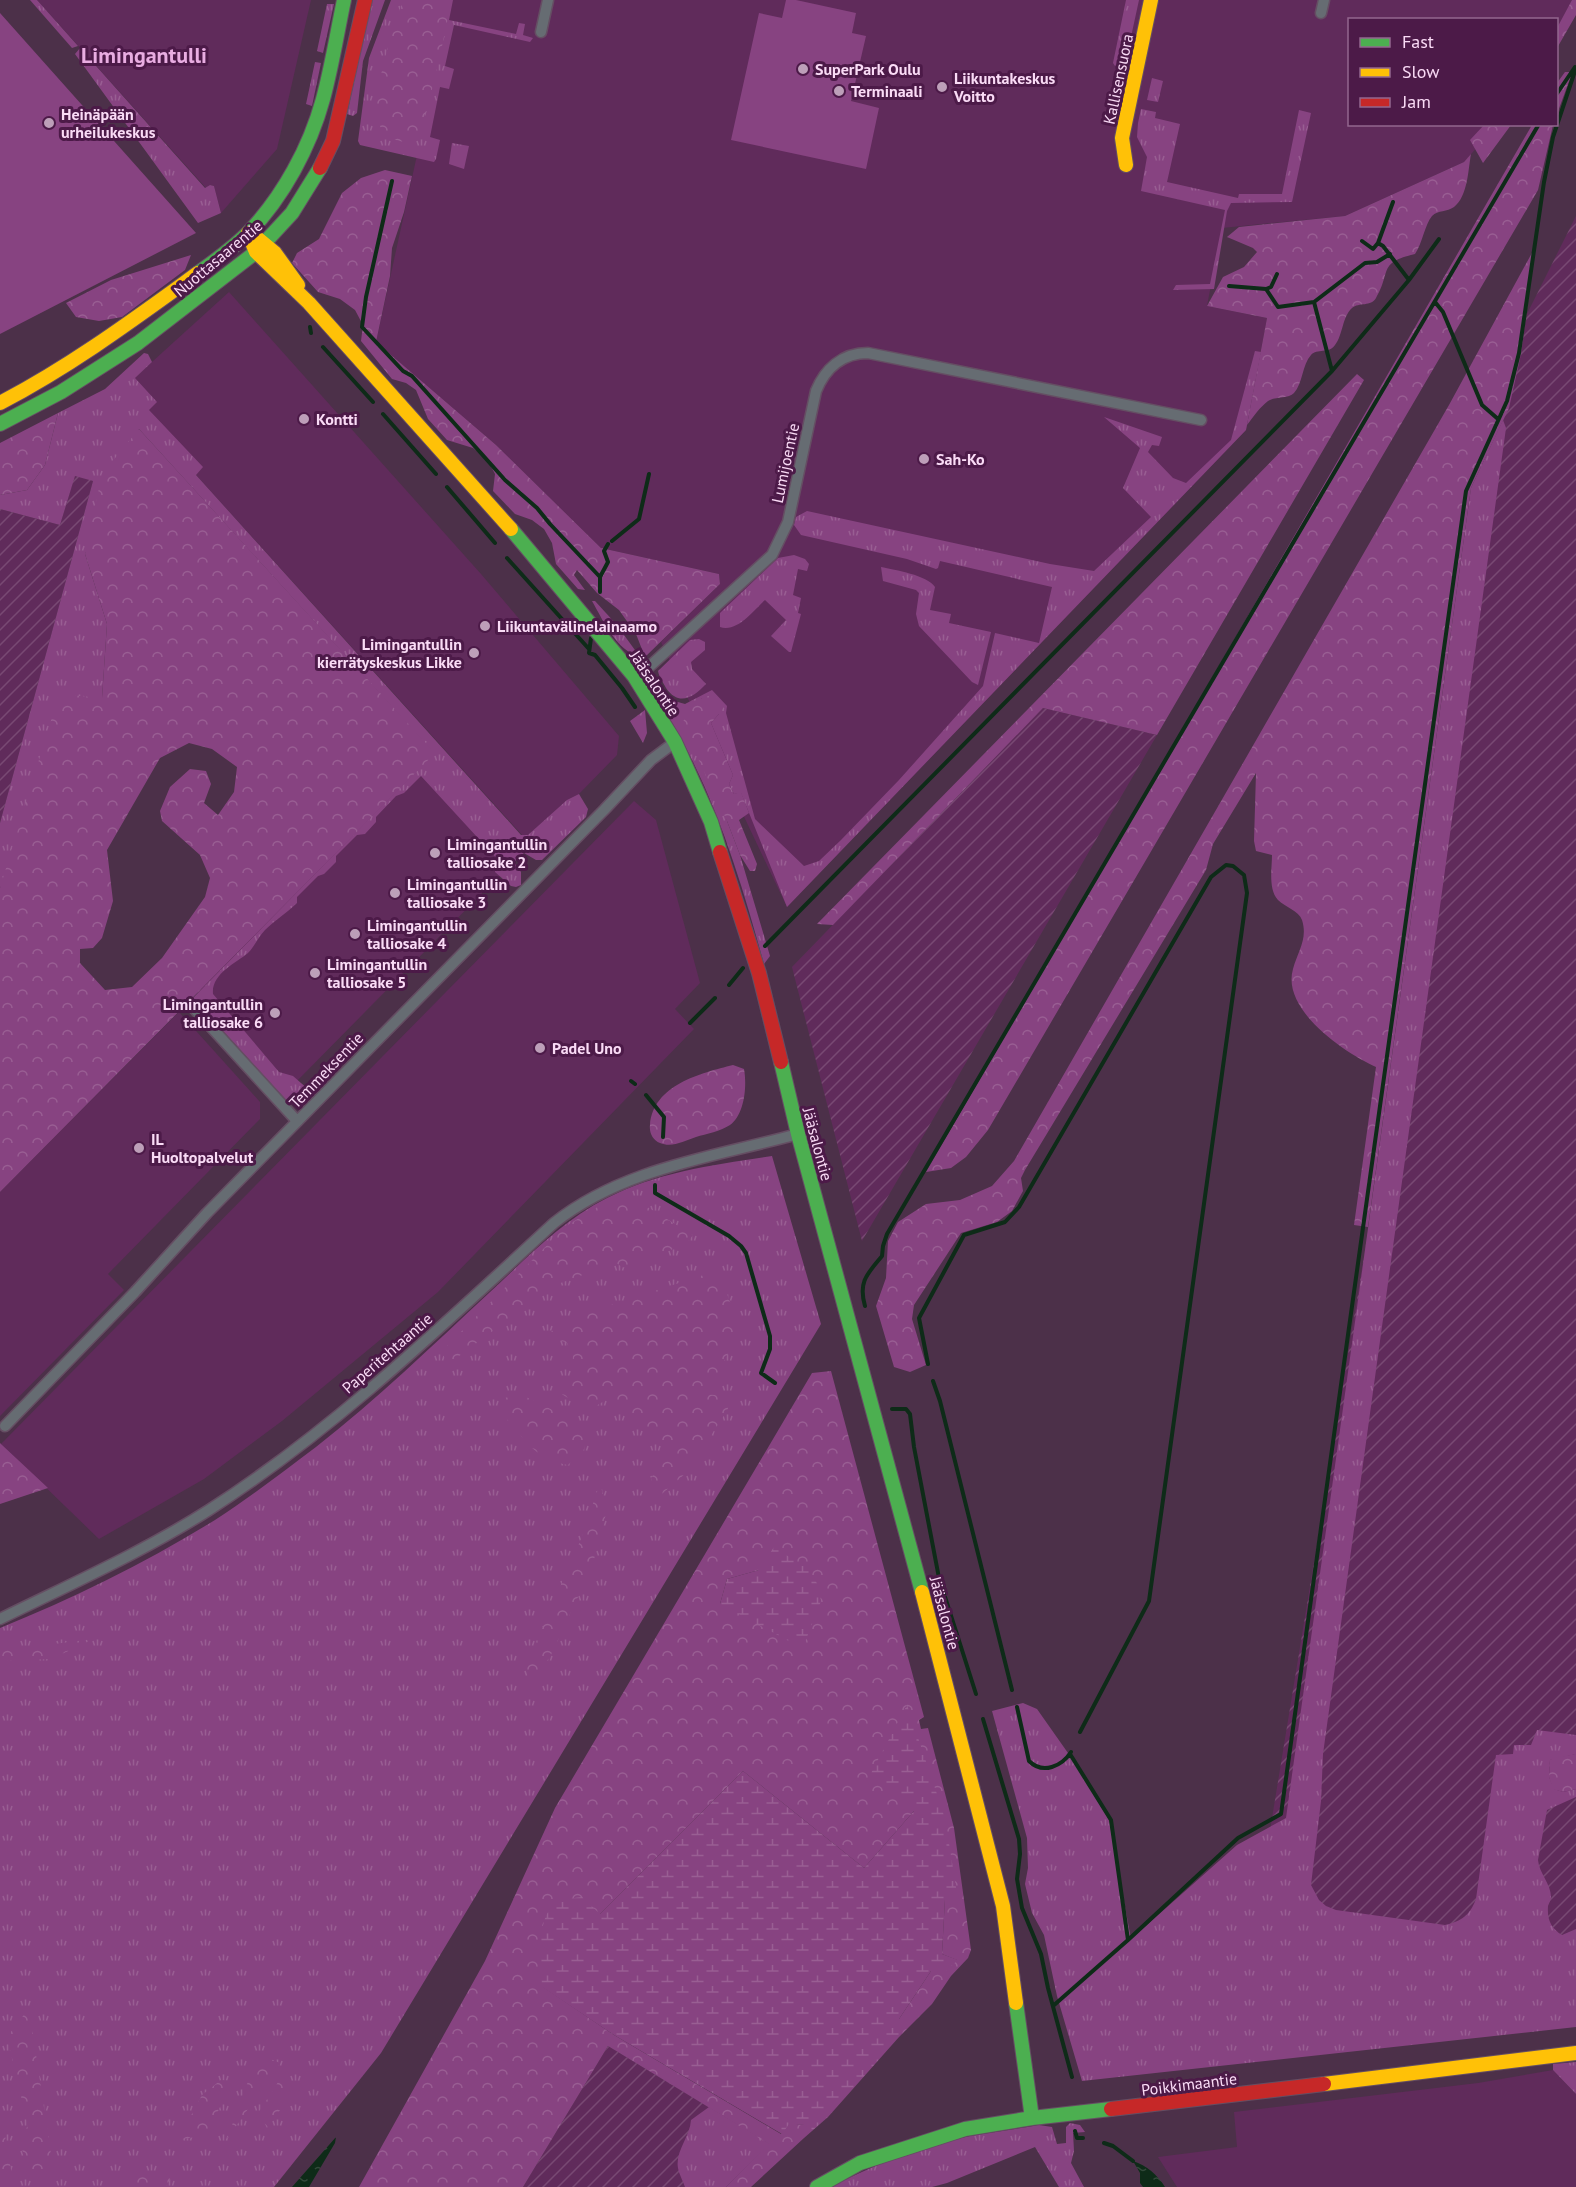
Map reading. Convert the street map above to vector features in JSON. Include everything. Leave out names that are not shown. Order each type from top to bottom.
[{"type":"main road","name":"Nuottasaarentie","points":[[0,403],[37,385],[92,352],[248,233],[288,178],[313,130],[321,108],[344,0]]},
{"type":"main road","name":"Nuottasaarentie","points":[[0,424],[62,392],[138,343],[261,247],[292,213],[322,165],[333,141],[364,0]]},
{"type":"main road","name":"Kallisensuora","points":[[1126,165],[1122,138],[1151,0]]},
{"type":"main road","name":"Jääsalontie","points":[[248,233],[517,534],[634,676],[675,742],[711,822],[759,973],[798,1134],[947,1683],[1003,1906],[1032,2118]]},
{"type":"main road","name":"Poikkimaantie","points":[[817,2187],[860,2163],[955,2133],[1032,2118],[1476,2067],[1576,2053]]},
{"type":"street","points":[[541,32],[548,0]]},
{"type":"street","points":[[1321,14],[1324,0]]},
{"type":"street","name":"Lumijoentie","points":[[634,676],[650,666],[772,555],[788,522],[816,391],[822,376],[834,364],[846,357],[868,353],[1201,420]]},
{"type":"street","name":"Temmeksentie","points":[[5,1426],[297,1121],[651,760],[675,742]]},
{"type":"street","points":[[190,1004],[297,1121]]},
{"type":"street","name":"Paperitehtaantie","points":[[0,1619],[146,1548],[210,1509],[309,1438],[378,1382],[554,1223],[584,1202],[615,1186],[663,1168],[798,1134]]},
{"type":"shaded area","points":[[37,0],[311,0],[277,149],[221,213],[214,186],[210,185],[206,188]]},
{"type":"shaded area","points":[[451,0],[1576,0],[1558,38],[1558,18],[1348,18],[1348,126],[1496,126],[1464,162],[1345,216],[1222,228],[1207,306],[1267,318],[1246,430],[787,907],[661,642],[720,584],[719,574],[601,548],[496,445],[376,342]]},
{"type":"shaded area","points":[[1576,216],[1576,1984],[1247,1971],[1514,340]]},
{"type":"shaded area","points":[[229,292],[481,574],[619,736],[617,755],[539,835],[522,835],[120,391]]},
{"type":"shaded area","points":[[75,475],[93,481],[0,823],[0,509],[60,525]]},
{"type":"shaded area","points":[[1043,708],[1157,735],[862,1241],[792,967]]},
{"type":"shaded area","points":[[422,765],[503,854],[503,872],[296,1082],[279,1082],[198,992]]},
{"type":"shaded area","points":[[634,801],[656,820],[700,983],[675,1009],[694,1029],[438,1292],[282,1421],[204,1479],[99,1539],[1,1444]]},
{"type":"shaded area","points":[[179,1012],[260,1102],[260,1119],[108,1274],[124,1290],[0,1416],[0,1192]]},
{"type":"shaded area","points":[[608,2046],[770,2144],[726,2187],[523,2187]]},
{"type":"shaded area","points":[[1553,2070],[1576,2094],[1576,2187],[1177,2187],[1158,2157],[1237,2147],[1234,2112],[1478,2083]]},
{"type":"green space","points":[[30,0],[37,0],[78,46],[72,48]]},
{"type":"green space","points":[[372,0],[385,0],[363,61],[357,113],[353,116],[347,114]]},
{"type":"green space","points":[[391,0],[453,0],[449,20],[516,34],[519,23],[525,24],[523,35],[533,38],[530,42],[454,25],[445,66],[454,69],[449,89],[440,87],[430,137],[440,140],[434,162],[360,145],[358,141],[369,58]]},
{"type":"green space","points":[[403,0],[452,0],[425,116],[419,131],[413,139],[406,142],[383,134],[377,116],[381,73]]},
{"type":"green space","name":"SuperPark Oulu","points":[[786,0],[796,0],[856,13],[852,33],[866,36],[851,101],[879,108],[866,169],[731,140],[759,13],[782,18]]},
{"type":"green space","points":[[1126,0],[1139,0],[1124,69],[1113,63]]},
{"type":"green space","points":[[1572,0],[1576,0],[1576,15],[1558,46],[1558,26]]},
{"type":"green space","points":[[327,4],[334,4],[323,53],[317,51]]},
{"type":"green space","name":"Heinäpään urheilukeskus","points":[[0,13],[196,233],[0,334]]},
{"type":"green space","points":[[80,48],[205,188],[210,185],[214,186],[221,213],[198,223],[75,54]]},
{"type":"green space","points":[[315,62],[321,63],[312,106],[306,104]]},
{"type":"green space","points":[[1565,72],[1569,72],[1571,76],[1558,111],[1558,82]]},
{"type":"green space","points":[[1152,78],[1163,81],[1158,102],[1147,100]]},
{"type":"green space","points":[[1141,109],[1156,112],[1155,118],[1180,124],[1167,182],[1238,198],[1239,194],[1282,194],[1299,110],[1311,113],[1292,202],[1231,203],[1227,211],[1214,289],[1173,290],[1176,285],[1210,284],[1225,210],[1141,191],[1147,157],[1137,137]]},
{"type":"green space","points":[[1483,126],[1510,126],[1483,163],[1470,140]]},
{"type":"green space","points":[[1531,126],[1553,126],[1538,190],[988,1130],[966,1157],[951,1168],[926,1172]]},
{"type":"green space","points":[[452,143],[469,146],[464,169],[449,164]]},
{"type":"green space","points":[[1471,154],[1467,182],[1459,202],[1451,209],[1432,216],[1415,254],[1403,257],[1390,265],[1374,301],[1352,308],[1344,321],[1338,341],[1332,348],[1311,355],[1294,393],[1268,401],[1247,425],[1267,318],[1207,306],[1223,277],[1244,267],[1257,252],[1227,237],[1239,227],[1345,216],[1464,162]]},
{"type":"green space","points":[[385,170],[412,176],[404,212],[392,248],[390,276],[376,342],[496,445],[601,548],[719,574],[720,584],[645,657],[636,634],[619,610],[597,593],[577,570],[574,575],[585,590],[578,589],[556,564],[552,543],[544,529],[532,520],[515,514],[493,491],[495,474],[487,459],[473,448],[447,440],[428,419],[416,390],[406,383],[392,379],[361,341],[363,325],[355,310],[340,299],[318,292],[292,263],[297,253],[319,239],[342,193],[361,178]]},
{"type":"green space","points":[[1533,251],[1521,354],[1509,408],[1471,488],[1368,1227],[1354,1225],[1376,1067],[1333,1041],[1318,1028],[1297,1000],[1292,984],[1293,969],[1303,939],[1304,927],[1298,914],[1278,900],[1275,895],[1271,878],[1272,855],[1256,851],[1254,841],[1256,773],[1213,844],[1206,870],[1025,1170],[1021,1178],[1023,1191],[1012,1211],[997,1222],[961,1233],[914,1305],[912,1319],[926,1365],[910,1372],[894,1367],[876,1306],[886,1278],[888,1241],[898,1222],[926,1204],[960,1200],[992,1186],[1014,1161],[1449,405]]},
{"type":"green space","points":[[191,255],[185,270],[122,317],[99,321],[76,317],[66,303],[111,280]]},
{"type":"green space","points":[[1255,351],[1261,352],[1246,430],[787,907],[741,793],[734,794],[729,784],[733,775],[711,723],[719,714],[701,698],[727,821],[740,855],[770,956],[764,964],[722,829],[694,763],[659,701],[667,699],[685,704],[712,690],[727,706],[726,713],[755,819],[804,866],[819,861],[841,840],[899,780],[983,686],[995,633],[1039,643],[1052,587],[940,561],[936,569],[907,559],[801,535],[794,525],[796,517],[807,511],[1050,564],[1094,571],[1151,517],[1123,488],[1140,448],[1104,417],[1162,437],[1159,446],[1152,445],[1148,452],[1173,478],[1186,483],[1231,440]]},
{"type":"green space","points":[[144,353],[148,354],[152,362],[135,378],[157,402],[149,410],[203,467],[196,475],[521,835],[528,835],[567,800],[579,794],[588,809],[586,817],[542,860],[536,860],[524,853],[514,862],[521,872],[521,885],[516,887],[511,886],[495,872],[500,862],[421,776],[404,793],[396,796],[376,817],[376,822],[365,834],[357,835],[336,856],[336,862],[297,897],[297,903],[265,930],[248,953],[220,975],[213,987],[213,994],[279,1072],[293,1076],[309,1090],[309,1099],[301,1106],[294,1105],[285,1099],[193,998],[434,753],[139,429],[85,554],[107,624],[102,698],[0,888],[0,823],[93,481],[75,476],[60,525],[0,509],[0,495],[27,490],[45,465],[58,413],[105,389]]},
{"type":"green space","points":[[1357,374],[1364,380],[1157,735],[1043,708],[833,925],[817,924]]},
{"type":"green space","points":[[58,413],[45,465],[27,490],[0,495],[0,443]]},
{"type":"green space","points":[[1503,420],[1506,428],[1323,1754],[1321,1801],[1311,1885],[1319,1900],[1336,1910],[1445,1925],[1456,1922],[1468,1913],[1476,1899],[1496,1755],[1513,1754],[1514,1745],[1531,1745],[1537,1730],[1576,1735],[1576,1754],[1550,1760],[1549,1777],[1554,1789],[1563,1792],[1576,1789],[1576,1797],[1547,1810],[1538,1860],[1550,1892],[1548,1911],[1550,1923],[1562,1935],[1576,1929],[1576,2027],[1082,2081],[1057,1996],[1044,1935],[1032,1913],[1025,1884],[1028,1868],[1027,1838],[992,1711],[1023,1703],[1037,1709],[1075,1763],[1109,1820],[1131,1939],[1237,1845],[1286,1818],[1471,488]]},
{"type":"green space","points":[[139,429],[435,753],[0,1192],[0,888],[59,694],[102,698],[107,624],[85,554],[102,474]],"holes":[[[189,743],[212,749],[237,767],[234,792],[218,815],[204,803],[211,784],[206,771],[190,769],[170,787],[160,811],[162,821],[200,855],[210,878],[205,897],[162,958],[132,987],[105,990],[80,963],[80,949],[93,948],[102,938],[113,901],[107,850],[160,758]]]},
{"type":"green space","points":[[794,555],[805,559],[809,564],[807,571],[798,569],[793,595],[801,598],[798,613],[801,614],[791,652],[771,636],[786,620],[765,600],[739,624],[733,627],[720,627],[720,613],[778,558]]},
{"type":"green space","points":[[881,567],[910,574],[931,583],[935,587],[930,610],[951,614],[949,623],[991,632],[978,685],[972,682],[919,626],[916,614],[919,593],[916,590],[883,581]]},
{"type":"green space","points":[[592,601],[595,601],[616,624],[640,657],[617,642]]},
{"type":"green space","points":[[699,639],[705,642],[705,650],[691,662],[692,669],[706,684],[697,693],[681,699],[671,694],[666,688],[658,671],[690,640]]},
{"type":"green space","points":[[707,696],[720,700],[726,713],[719,714],[711,723],[733,775],[729,784],[734,794],[741,792],[749,813],[739,820],[757,864],[755,871],[750,871],[740,855],[727,821],[682,724],[695,703]]},
{"type":"green space","points":[[645,710],[647,733],[643,743],[630,721]]},
{"type":"green space","points":[[733,1065],[744,1069],[745,1091],[739,1114],[730,1125],[718,1131],[674,1144],[660,1143],[653,1138],[650,1128],[653,1111],[669,1091],[693,1077]]},
{"type":"green space","points":[[772,1156],[821,1324],[381,2053],[274,2187],[0,2187],[0,1628],[83,1592],[137,1565],[215,1520],[253,1494],[361,1410],[545,1241],[590,1207],[626,1189],[667,1175]]},
{"type":"green space","points":[[626,1194],[693,1235],[687,1243],[628,1268],[616,1263],[555,1285],[447,1365],[442,1351],[566,1226],[609,1200]]},
{"type":"green space","points":[[719,1270],[737,1323],[735,1341],[706,1394],[732,1397],[727,1411],[686,1473],[656,1499],[651,1478],[676,1442],[661,1442],[653,1439],[622,1407],[609,1398],[588,1411],[554,1389],[572,1381],[573,1354],[566,1342],[543,1338],[568,1319]]},
{"type":"green space","points":[[831,1371],[924,1717],[919,1720],[921,1729],[928,1728],[954,1828],[971,1950],[968,1958],[951,1976],[932,2004],[899,2037],[899,2019],[931,1971],[957,1960],[942,1954],[945,1898],[914,1811],[864,1868],[743,1771],[600,1914],[543,1987],[614,2035],[781,2134],[788,2123],[804,2125],[804,2138],[751,2187],[726,2187],[769,2144],[608,2046],[523,2187],[359,2187],[485,1961],[555,1808],[812,1373]],"holes":[[[759,1570],[720,1604],[727,1579]]]},
{"type":"green space","points":[[524,1396],[566,1418],[576,1425],[582,1434],[585,1443],[582,1453],[568,1465],[555,1462],[537,1452],[501,1413],[501,1398]]},
{"type":"green space","points":[[1,1444],[48,1488],[0,1504]]},
{"type":"green space","points":[[600,1483],[607,1510],[592,1567],[550,1657],[529,1683],[526,1665],[581,1539]]},
{"type":"green space","points":[[774,1547],[808,1569],[818,1585],[821,1601],[805,1642],[798,1646],[720,1604],[727,1579],[759,1570]]},
{"type":"green space","points":[[94,1639],[51,1659],[6,1661],[0,1666],[0,1652],[5,1650]]},
{"type":"green space","points":[[907,1705],[945,1818],[957,1894],[945,1899],[942,1954],[958,1960],[941,1975],[931,1971],[899,2019],[899,2037],[828,2117],[804,2138],[804,2125],[789,2124],[782,2134],[614,2035],[542,1987],[542,1929],[551,1908],[564,1901],[582,1897],[600,1914],[743,1771],[864,1868],[914,1811],[870,1775]]},
{"type":"green space","points":[[1576,1754],[1576,1789],[1563,1792],[1553,1789],[1549,1777],[1550,1760]]},
{"type":"green space","points":[[29,2008],[54,2174],[30,2180],[19,2137],[28,2126],[7,2037]]},
{"type":"green space","points":[[258,2054],[280,2063],[227,2139]]},
{"type":"green space","points":[[1576,2062],[1576,2094],[1553,2070],[1553,2064]]},
{"type":"green space","points":[[287,2068],[286,2102],[267,2128],[259,2112]]},
{"type":"green space","points":[[221,2080],[232,2081],[207,2135],[178,2140],[202,2095]]},
{"type":"green space","points":[[709,2107],[770,2144],[726,2187],[685,2187],[678,2168],[679,2156],[691,2120]]},
{"type":"green space","points":[[1070,2123],[1080,2125],[1085,2132],[1073,2133],[1074,2151],[1071,2163],[1084,2187],[1059,2187],[1035,2147],[932,2187],[830,2187],[898,2157],[970,2136],[1039,2125],[1052,2127],[1057,2144],[1066,2143],[1066,2127]]},
{"type":"green space","points":[[3,2124],[14,2187],[0,2187],[0,2132]]},
{"type":"green space","points":[[142,2171],[165,2171],[170,2179],[166,2187],[118,2187]]},
{"type":"water","points":[[336,2137],[335,2143],[309,2187],[292,2187]]},
{"type":"water","points":[[1133,2161],[1151,2171],[1165,2187],[1143,2187],[1140,2183],[1140,2173]]},
{"type":"waterway","points":[[1558,92],[1575,67]]},
{"type":"waterway","points":[[1558,122],[1576,68]]},
{"type":"waterway","points":[[865,1306],[863,1284],[868,1273],[882,1256],[887,1234],[1538,126]]},
{"type":"waterway","points":[[1128,1940],[1238,1838],[1281,1814],[1466,491],[1507,401],[1519,353],[1544,182],[1557,126]]},
{"type":"waterway","points":[[392,181],[366,297],[362,327],[403,371],[412,376],[505,480],[537,508],[600,577]]},
{"type":"waterway","points":[[1362,241],[1373,249],[1378,243],[1393,202]]},
{"type":"waterway","points":[[765,946],[1332,371],[1409,280],[1439,239]]},
{"type":"waterway","points":[[1378,243],[1383,246],[1409,280]]},
{"type":"waterway","points":[[1266,289],[1278,307],[1314,302],[1365,263],[1377,262],[1390,254]]},
{"type":"waterway","points":[[1229,286],[1266,289],[1271,287],[1277,274]]},
{"type":"waterway","points":[[1314,302],[1332,371]]},
{"type":"waterway","points":[[1435,302],[1443,312],[1482,405],[1498,419]]},
{"type":"waterway","points":[[310,327],[311,333]]},
{"type":"waterway","points":[[323,347],[373,402]]},
{"type":"waterway","points":[[383,414],[436,474]]},
{"type":"waterway","points":[[612,541],[639,519],[649,474]]},
{"type":"waterway","points":[[447,487],[495,543]]},
{"type":"waterway","points":[[600,592],[600,577],[608,562],[604,551],[608,544]]},
{"type":"waterway","points":[[507,558],[589,649]]},
{"type":"waterway","points":[[591,638],[589,653],[595,655],[635,707]]},
{"type":"waterway","points":[[928,1364],[919,1318],[964,1235],[1005,1222],[1019,1207],[1211,877],[1226,865],[1233,866],[1244,875],[1247,893],[1149,1601],[1080,1732]]},
{"type":"waterway","points":[[729,985],[743,968]]},
{"type":"waterway","points":[[690,1023],[715,998]]},
{"type":"waterway","points":[[631,1081],[635,1084]]},
{"type":"waterway","points":[[646,1095],[664,1117],[663,1137]]},
{"type":"waterway","points":[[655,1185],[655,1193],[729,1236],[746,1253],[770,1336],[770,1349],[761,1373],[775,1383]]},
{"type":"waterway","points":[[933,1381],[940,1401],[1012,1690]]},
{"type":"waterway","points":[[892,1409],[906,1409],[910,1414],[914,1447],[939,1578],[976,1694]]},
{"type":"waterway","points":[[1017,1707],[1029,1761],[1040,1767],[1052,1767],[1063,1761],[1071,1752]]},
{"type":"waterway","points":[[983,1719],[1019,1839],[1017,1879],[1022,1908],[1041,1954],[1072,2077]]},
{"type":"waterway","points":[[1053,2006],[1128,1940],[1111,1820],[1070,1754]]},
{"type":"waterway","points":[[1075,2131],[1077,2138],[1083,2138]]},
{"type":"waterway","points":[[1104,2143],[1113,2146],[1133,2161]]},
{"type":"traffic: fast","points":[[198,273],[248,233],[273,204],[294,170],[311,135],[323,99],[344,0]]},
{"type":"traffic: fast","points":[[0,424],[61,392],[138,343],[256,252],[292,213],[320,168]]},
{"type":"traffic: fast","points":[[511,529],[634,676],[675,742],[711,822],[720,852]]},
{"type":"traffic: fast","points":[[781,1062],[798,1134],[922,1592]]},
{"type":"traffic: fast","points":[[1016,2003],[1032,2118]]},
{"type":"traffic: fast","points":[[817,2187],[860,2163],[965,2129],[1032,2118],[1111,2109]]},
{"type":"traffic: slow","points":[[1126,165],[1122,138],[1151,0]]},
{"type":"traffic: slow","points":[[248,233],[256,252],[309,303],[511,529]]},
{"type":"traffic: slow","points":[[257,238],[275,253],[298,285]]},
{"type":"traffic: slow","points":[[0,403],[77,358],[198,273]]},
{"type":"traffic: slow","points":[[922,1592],[1003,1906],[1016,2003]]},
{"type":"traffic: slow","points":[[1324,2084],[1576,2053]]},
{"type":"traffic: jam","points":[[320,168],[333,141],[365,0]]},
{"type":"traffic: jam","points":[[720,852],[759,973],[781,1062]]},
{"type":"traffic: jam","points":[[1111,2109],[1324,2084]]},
{"type":"place","name":"SuperPark Oulu","points":[[803,69]]},
{"type":"place","name":"Liikuntakeskus Voitto","points":[[942,87]]},
{"type":"place","name":"Terminaali","points":[[839,91]]},
{"type":"place","name":"Heinäpään urheilukeskus","points":[[49,123]]},
{"type":"place","name":"Kontti","points":[[304,419]]},
{"type":"place","name":"Sah-Ko","points":[[924,459]]},
{"type":"place","name":"Liikuntavälinelainaamo","points":[[485,626]]},
{"type":"place","name":"Limingantullin kierrätyskeskus Likke","points":[[474,653]]},
{"type":"place","name":"Limingantullin talliosake 2","points":[[435,853]]},
{"type":"place","name":"Limingantullin talliosake 3","points":[[395,893]]},
{"type":"place","name":"Limingantullin talliosake 4","points":[[355,934]]},
{"type":"place","name":"Limingantullin talliosake 5","points":[[315,973]]},
{"type":"place","name":"Limingantullin talliosake 6","points":[[275,1013]]},
{"type":"place","name":"Padel Uno","points":[[540,1048]]},
{"type":"place","name":"IL Huoltopalvelut","points":[[139,1148]]},
{"type":"district","name":"Limingantulli","points":[[144,55]]}]
